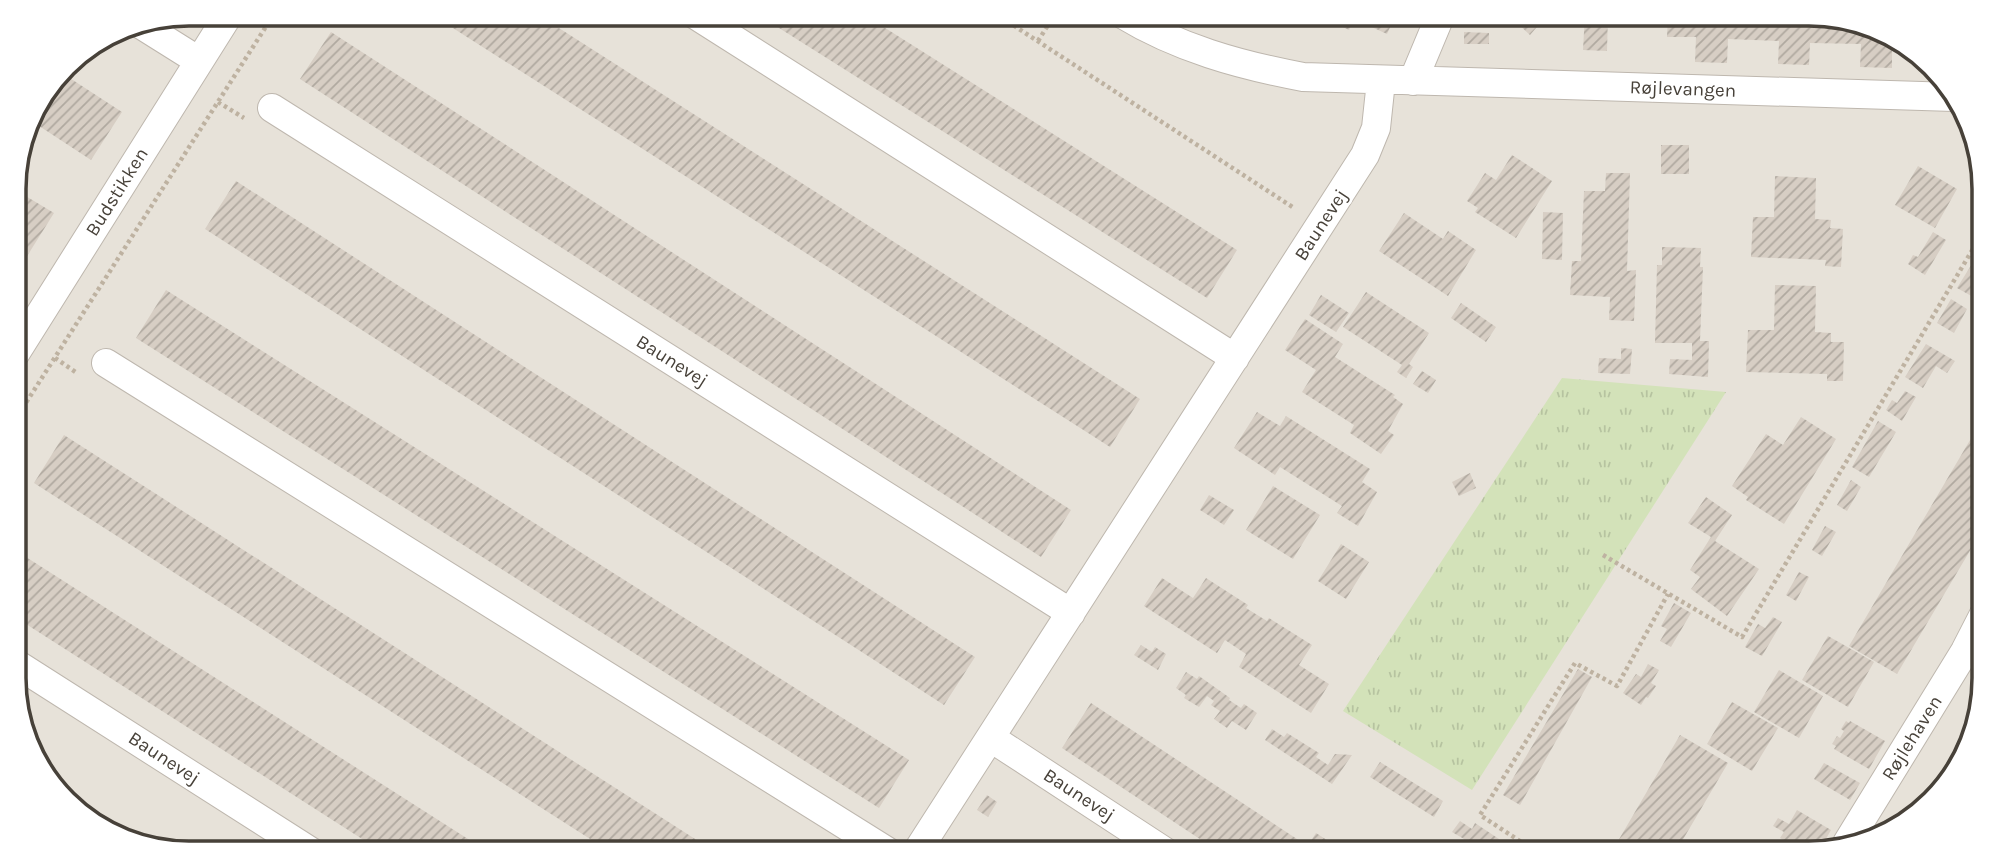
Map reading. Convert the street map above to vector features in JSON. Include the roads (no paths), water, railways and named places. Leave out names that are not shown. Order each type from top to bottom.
[{"type":"street","name":"Røjlevangen","points":[[1143,26],[1208,55],[1253,68],[1303,77],[1942,97]]},
{"type":"street","points":[[1413,81],[1436,26]]},
{"type":"street","name":"Budstikken","points":[[27,313],[221,27]]},
{"type":"street","points":[[714,27],[1235,358]]},
{"type":"street","points":[[151,31],[199,61]]},
{"type":"street","name":"Baunevej","points":[[924,841],[1365,155],[1376,128],[1381,80]]},
{"type":"street","name":"Baunevej","points":[[272,108],[1071,614]]},
{"type":"street","points":[[106,363],[870,841]]},
{"type":"street","name":"Røjlehaven","points":[[1860,832],[1972,662]]},
{"type":"street","name":"Baunevej","points":[[26,670],[294,841]]},
{"type":"street","name":"Baunevej","points":[[991,738],[1148,840]]}]
